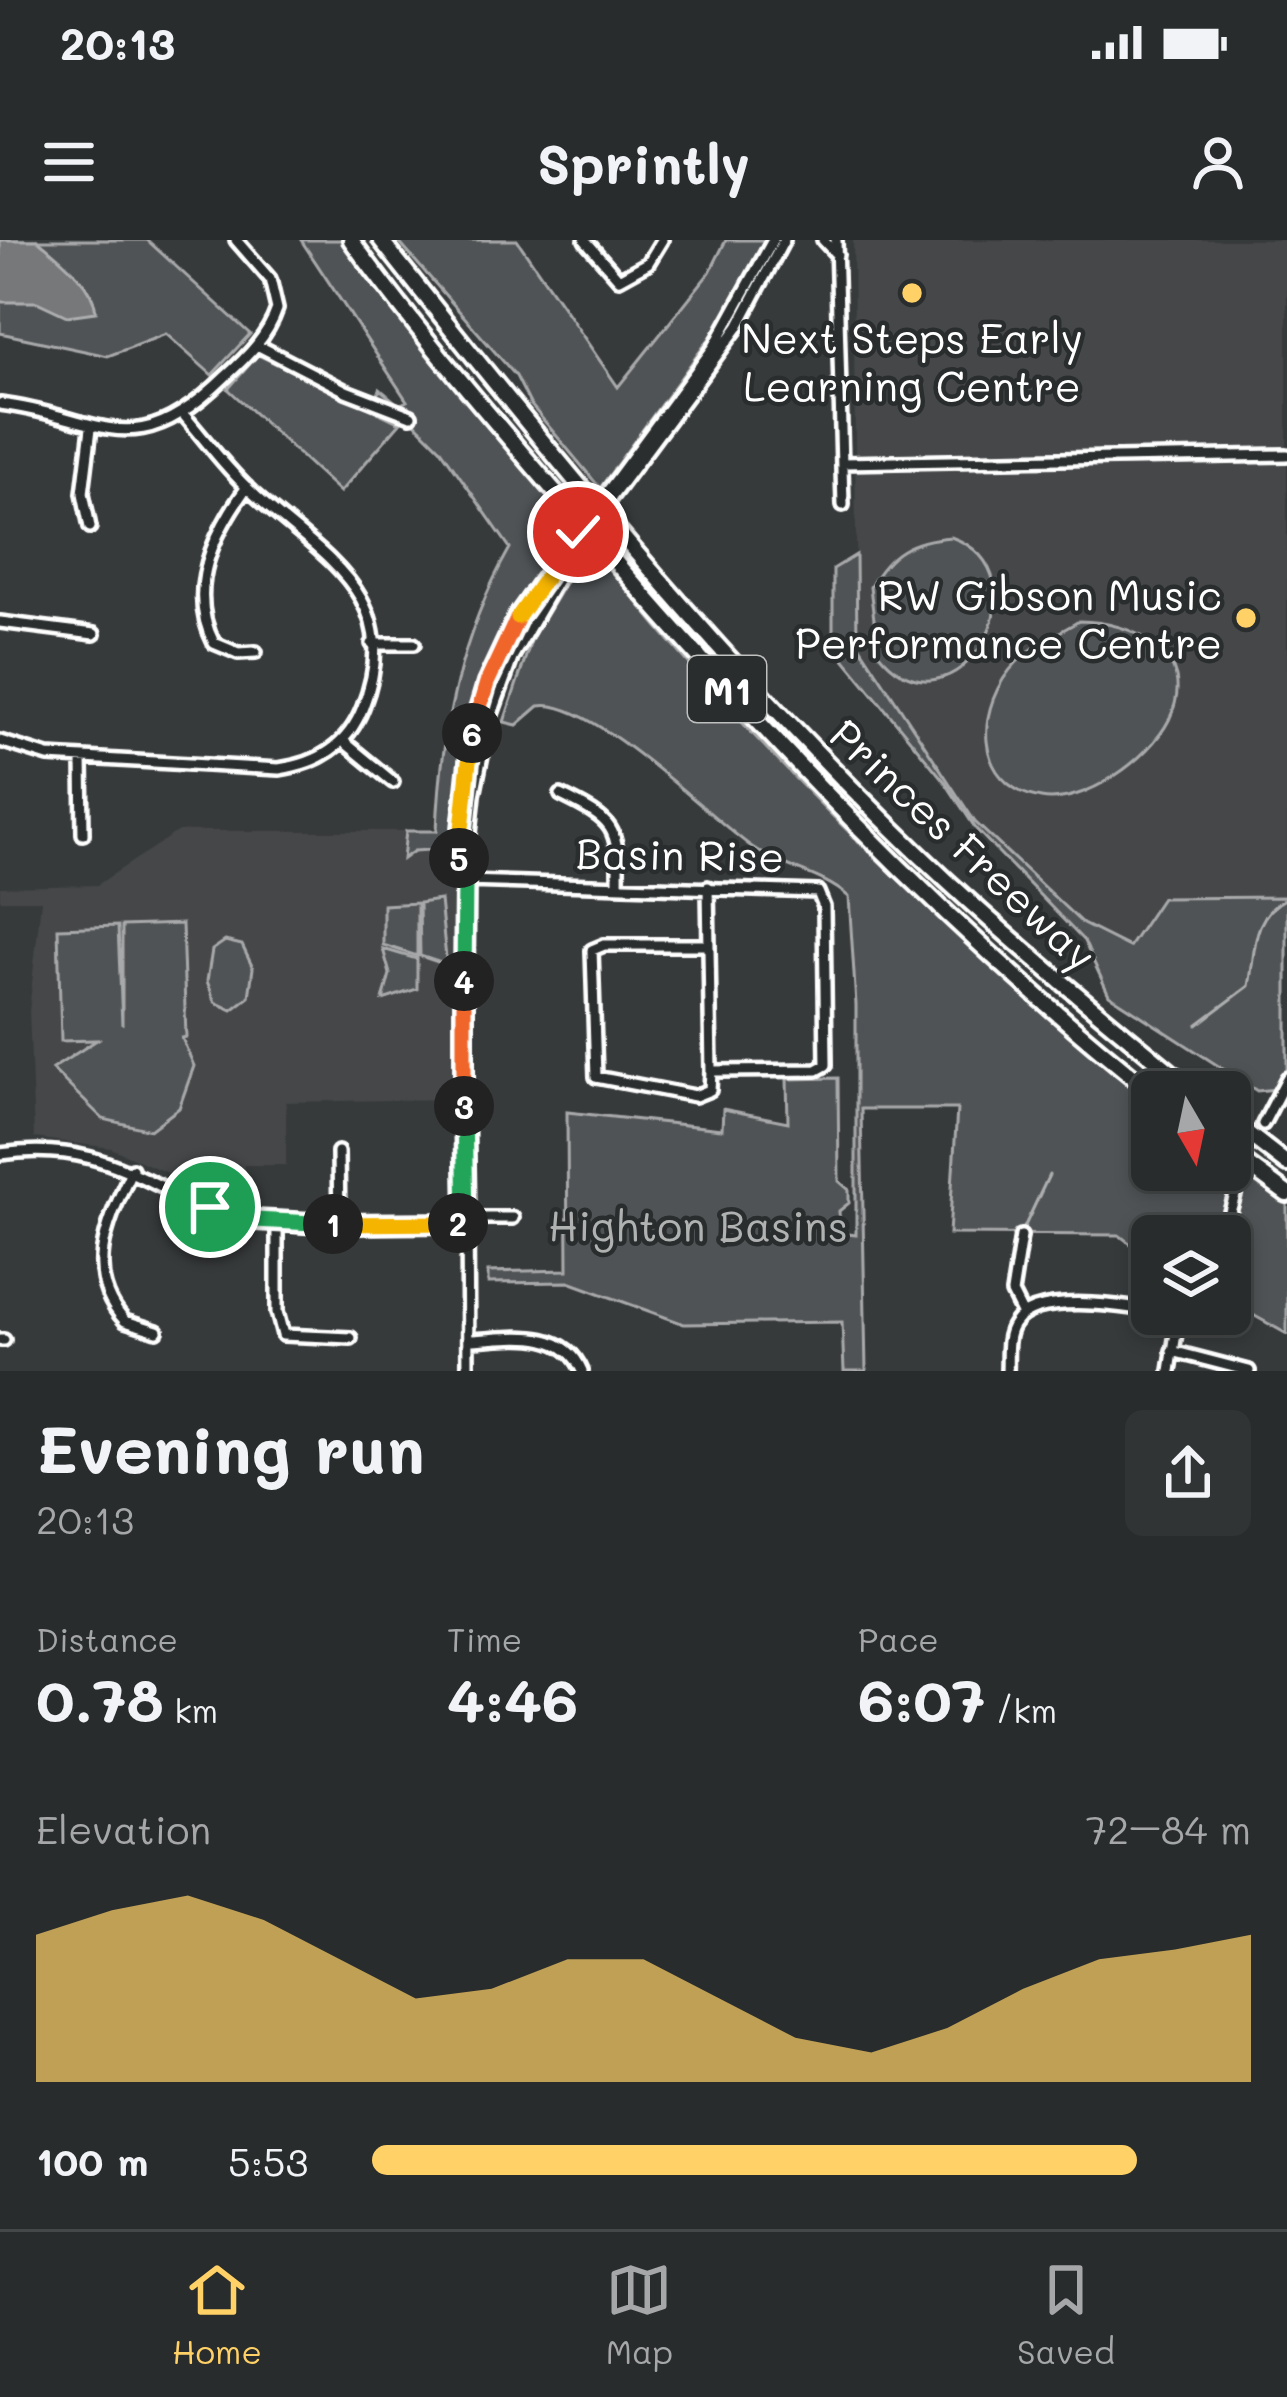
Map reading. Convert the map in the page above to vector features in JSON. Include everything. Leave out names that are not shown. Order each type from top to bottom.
[{"type":"highway","name":"Princes Freeway","points":[[351,240],[551,488],[773,738],[970,935],[1131,1074]]},
{"type":"highway","name":"Princes Freeway","points":[[381,240],[506,396],[802,736],[946,880],[1170,1071]]},
{"type":"highway","points":[[1251,1136],[1287,1164]]},
{"type":"highway","points":[[1251,1168],[1287,1195]]},
{"type":"street","points":[[0,404],[91,428],[139,428],[183,414],[257,344],[273,320],[277,298],[270,279],[236,240]]},
{"type":"street","points":[[585,240],[619,279],[648,262],[662,240]]},
{"type":"street","points":[[609,495],[714,347],[772,240]]},
{"type":"street","points":[[468,1371],[465,881],[475,790],[502,684],[532,616],[580,534],[738,327],[784,240]]},
{"type":"street","points":[[823,240],[837,255]]},
{"type":"street","points":[[836,240],[843,505]]},
{"type":"street","points":[[257,344],[346,391],[411,416]]},
{"type":"street","points":[[0,741],[28,753],[82,759],[279,769],[315,761],[343,741],[368,688],[372,644],[367,614],[348,574],[247,487],[183,414]]},
{"type":"street","points":[[90,527],[83,481],[91,428]]},
{"type":"street","points":[[842,463],[1287,455]]},
{"type":"street","points":[[247,487],[213,540],[203,601],[214,644],[238,653],[256,652]]},
{"type":"street","points":[[0,622],[94,634]]},
{"type":"street","points":[[372,644],[413,644]]},
{"type":"street","points":[[343,741],[393,782]]},
{"type":"street","points":[[82,759],[82,835]]},
{"type":"street","points":[[561,796],[610,824],[618,841],[617,885]]},
{"type":"street","name":"Basin Rise","points":[[465,881],[813,890],[821,896],[828,1057],[817,1070],[711,1071]]},
{"type":"street","points":[[708,887],[709,945],[711,1071],[710,1090],[695,1096],[596,1077],[590,956],[604,945],[709,945]]},
{"type":"street","points":[[1263,1124],[1287,1078]]},
{"type":"street","points":[[338,1152],[339,1224]]},
{"type":"street","points":[[0,1154],[68,1153],[132,1168],[210,1207],[277,1223],[513,1218]]},
{"type":"street","points":[[132,1168],[106,1229],[102,1279],[125,1321],[157,1331]]},
{"type":"street","points":[[277,1223],[277,1312],[283,1335],[351,1338]]},
{"type":"street","points":[[1021,1236],[1012,1293],[1023,1315]]},
{"type":"street","points":[[1007,1371],[1009,1334],[1023,1315],[1082,1304],[1131,1309]]},
{"type":"street","points":[[1170,1371],[1173,1335]]},
{"type":"street","points":[[468,1340],[546,1339],[568,1350],[582,1371]]},
{"type":"street","points":[[1172,1351],[1249,1371]]},
{"type":"shaded area","points":[[0,240],[38,240],[82,281],[96,312],[67,316],[37,302],[0,302]]},
{"type":"shaded area","points":[[853,240],[1287,240],[1287,897],[1162,898],[1129,947],[1083,925],[975,822],[857,642]]},
{"type":"shaded area","points":[[178,831],[406,831],[406,843],[453,842],[452,1099],[286,1102],[286,1165],[244,1165],[245,1205],[214,1195],[219,1178],[206,1172],[192,1184],[111,1148],[34,1138],[29,1011],[41,900],[0,900],[0,887],[97,885]]},
{"type":"green space","points":[[0,240],[147,240],[250,334],[212,375],[166,334],[108,356],[0,333]]},
{"type":"green space","points":[[301,240],[342,240],[575,524],[522,602],[480,686],[463,747],[453,840],[444,849],[414,851],[403,859],[406,831],[437,831],[456,685],[478,615],[510,548],[440,448],[412,420],[410,409],[405,411],[377,397],[380,389],[399,405],[407,401]]},
{"type":"green space","points":[[397,240],[517,240],[618,387],[710,272],[726,240],[765,240],[723,320],[600,488],[530,404],[516,376]]},
{"type":"green space","points":[[258,355],[400,423],[340,492],[228,389]]},
{"type":"green space","points":[[951,537],[981,556],[994,584],[994,615],[982,644],[962,667],[936,679],[907,676],[878,652],[870,587],[903,550]]},
{"type":"green space","name":"Highton Basins","points":[[590,542],[715,693],[853,837],[1000,972],[1131,1082],[1131,1191],[1231,1191],[1224,1215],[1131,1215],[1131,1244],[1119,1235],[949,1234],[957,1109],[861,1109],[866,1371],[844,1371],[842,1322],[684,1324],[569,1282],[488,1283],[488,1272],[568,1270],[567,1112],[722,1129],[723,1109],[788,1122],[787,1079],[838,1078],[839,1181],[849,1190],[849,1203],[839,1211],[840,1233],[856,1235],[856,1005],[849,897],[752,847],[648,761],[587,719],[561,708],[539,706],[517,725],[504,722],[532,638]]},
{"type":"green space","points":[[856,555],[857,642],[975,822],[1083,924],[1129,947],[1162,898],[1287,897],[1287,1072],[1276,1089],[1257,1091],[1251,1087],[1251,1071],[1226,1071],[1109,995],[1084,941],[976,829],[945,782],[841,655],[833,638],[833,569]]},
{"type":"green space","points":[[1079,621],[1120,627],[1156,646],[1176,677],[1176,697],[1160,735],[1114,776],[1076,795],[1041,798],[1002,778],[987,741],[988,720],[1003,679],[1017,662]]},
{"type":"green space","points":[[440,900],[444,964],[420,956],[419,903]]},
{"type":"green space","points":[[417,903],[417,956],[383,945],[383,905]]},
{"type":"green space","points":[[182,924],[186,1037],[182,1038],[194,1066],[179,1108],[150,1130],[103,1119],[52,1069],[97,1040],[61,1041],[58,928],[118,926],[122,1025],[122,926]]},
{"type":"green space","points":[[225,941],[242,945],[253,968],[249,997],[232,1010],[215,1002],[207,981],[212,950]]},
{"type":"green space","points":[[383,949],[417,959],[417,989],[383,1000],[390,974]]},
{"type":"green space","points":[[1251,1176],[1287,1202],[1287,1334],[1251,1314],[1251,1215],[1234,1215],[1241,1191],[1251,1191]]},
{"type":"waterway","points":[[1197,1025],[1249,986],[1261,925],[1266,914],[1287,898]]},
{"type":"waterway","points":[[1022,1232],[1049,1175]]},
{"type":"tunnel","points":[[1251,1152],[1263,1124]]},
{"type":"place","name":"Next Steps Early Learning Centre","points":[[912,293]]},
{"type":"place","name":"RW Gibson Music Performance Centre","points":[[1246,618]]},
{"type":"route","points":[[210,1207],[277,1223],[466,1223],[465,881],[459,873],[459,851],[467,761],[483,693],[509,634],[578,532]]}]
